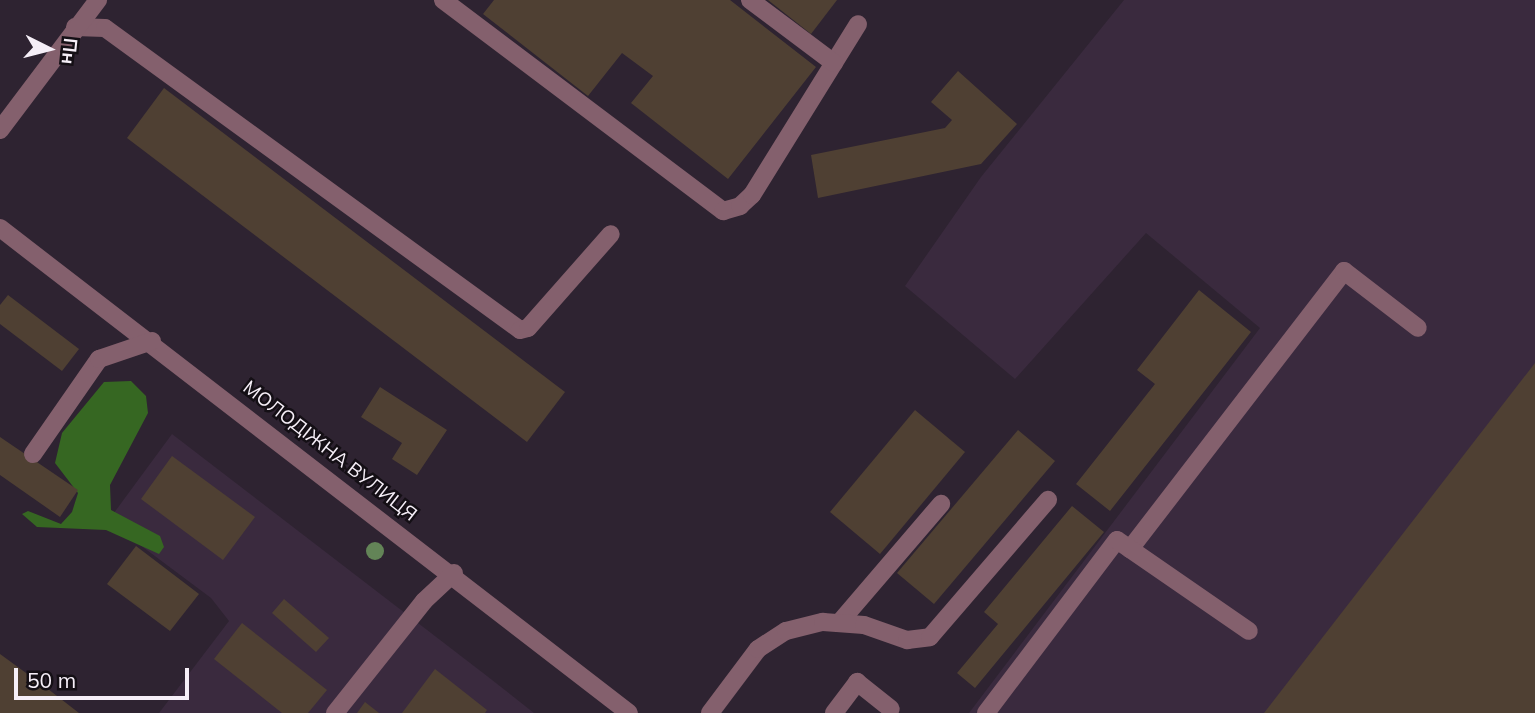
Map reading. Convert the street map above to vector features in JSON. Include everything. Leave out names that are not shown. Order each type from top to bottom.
[{"type":"street","points":[[0,130],[75,27],[98,0]]},
{"type":"street","points":[[750,0],[834,63]]},
{"type":"street","points":[[452,3],[723,211],[740,206],[752,195],[858,24]]},
{"type":"street","points":[[75,27],[105,28],[520,330],[528,328],[611,234]]},
{"type":"street","name":"МОЛОДІЖНА ВУЛИЦЯ","points":[[0,228],[454,573],[629,713]]},
{"type":"street","points":[[1130,549],[1345,271],[1418,328]]},
{"type":"street","points":[[33,454],[99,359],[152,341]]},
{"type":"street","points":[[710,713],[758,649],[786,631],[839,623],[906,640],[930,637],[1048,500]]},
{"type":"street","points":[[839,623],[941,504]]},
{"type":"street","points":[[986,713],[1117,540],[1249,631]]},
{"type":"street","points":[[335,713],[424,601],[454,573]]},
{"type":"street","points":[[834,713],[858,682],[891,709]]},
{"type":"shaded area","points":[[1124,0],[1535,0],[1535,713],[969,713],[1260,328],[1146,233],[1015,379],[905,286],[981,177]]},
{"type":"shaded area","points":[[172,434],[534,713],[159,713],[229,621],[211,598],[108,521]]},
{"type":"green space","points":[[131,381],[146,396],[148,413],[110,485],[111,510],[160,536],[164,547],[159,554],[106,530],[37,527],[22,514],[28,511],[61,524],[72,512],[78,493],[55,463],[62,433],[104,382]]},
{"type":"building","points":[[494,0],[730,0],[816,67],[728,179],[631,103],[653,76],[622,53],[588,96],[483,14]]},
{"type":"building","points":[[768,0],[837,0],[811,34]]},
{"type":"building","points":[[958,71],[1017,124],[981,164],[818,198],[811,155],[945,128],[952,120],[931,102]]},
{"type":"building","points":[[164,88],[565,392],[527,442],[127,138]]},
{"type":"building","points":[[1199,290],[1251,332],[1110,511],[1076,484],[1155,384],[1137,370]]},
{"type":"building","points":[[8,295],[79,349],[62,371],[0,324],[0,305]]},
{"type":"building","points":[[1535,363],[1535,713],[1264,713]]},
{"type":"building","points":[[380,387],[447,430],[417,475],[392,459],[402,443],[361,417]]},
{"type":"building","points":[[915,410],[965,452],[880,554],[830,512]]},
{"type":"building","points":[[1018,430],[1055,461],[934,604],[897,573]]},
{"type":"building","points":[[0,437],[78,490],[60,517],[0,475]]},
{"type":"building","points":[[172,456],[255,517],[223,560],[141,499]]},
{"type":"building","points":[[1072,506],[1104,532],[975,688],[957,673],[998,624],[984,612]]},
{"type":"building","points":[[136,546],[199,594],[170,631],[107,584]]},
{"type":"building","points":[[284,599],[329,638],[316,652],[272,613]]},
{"type":"building","points":[[242,623],[327,690],[308,713],[282,713],[214,659]]},
{"type":"building","points":[[0,654],[48,689],[79,713],[0,713]]},
{"type":"building","points":[[435,669],[487,710],[485,713],[402,713]]},
{"type":"building","points":[[365,702],[379,713],[357,713]]}]
